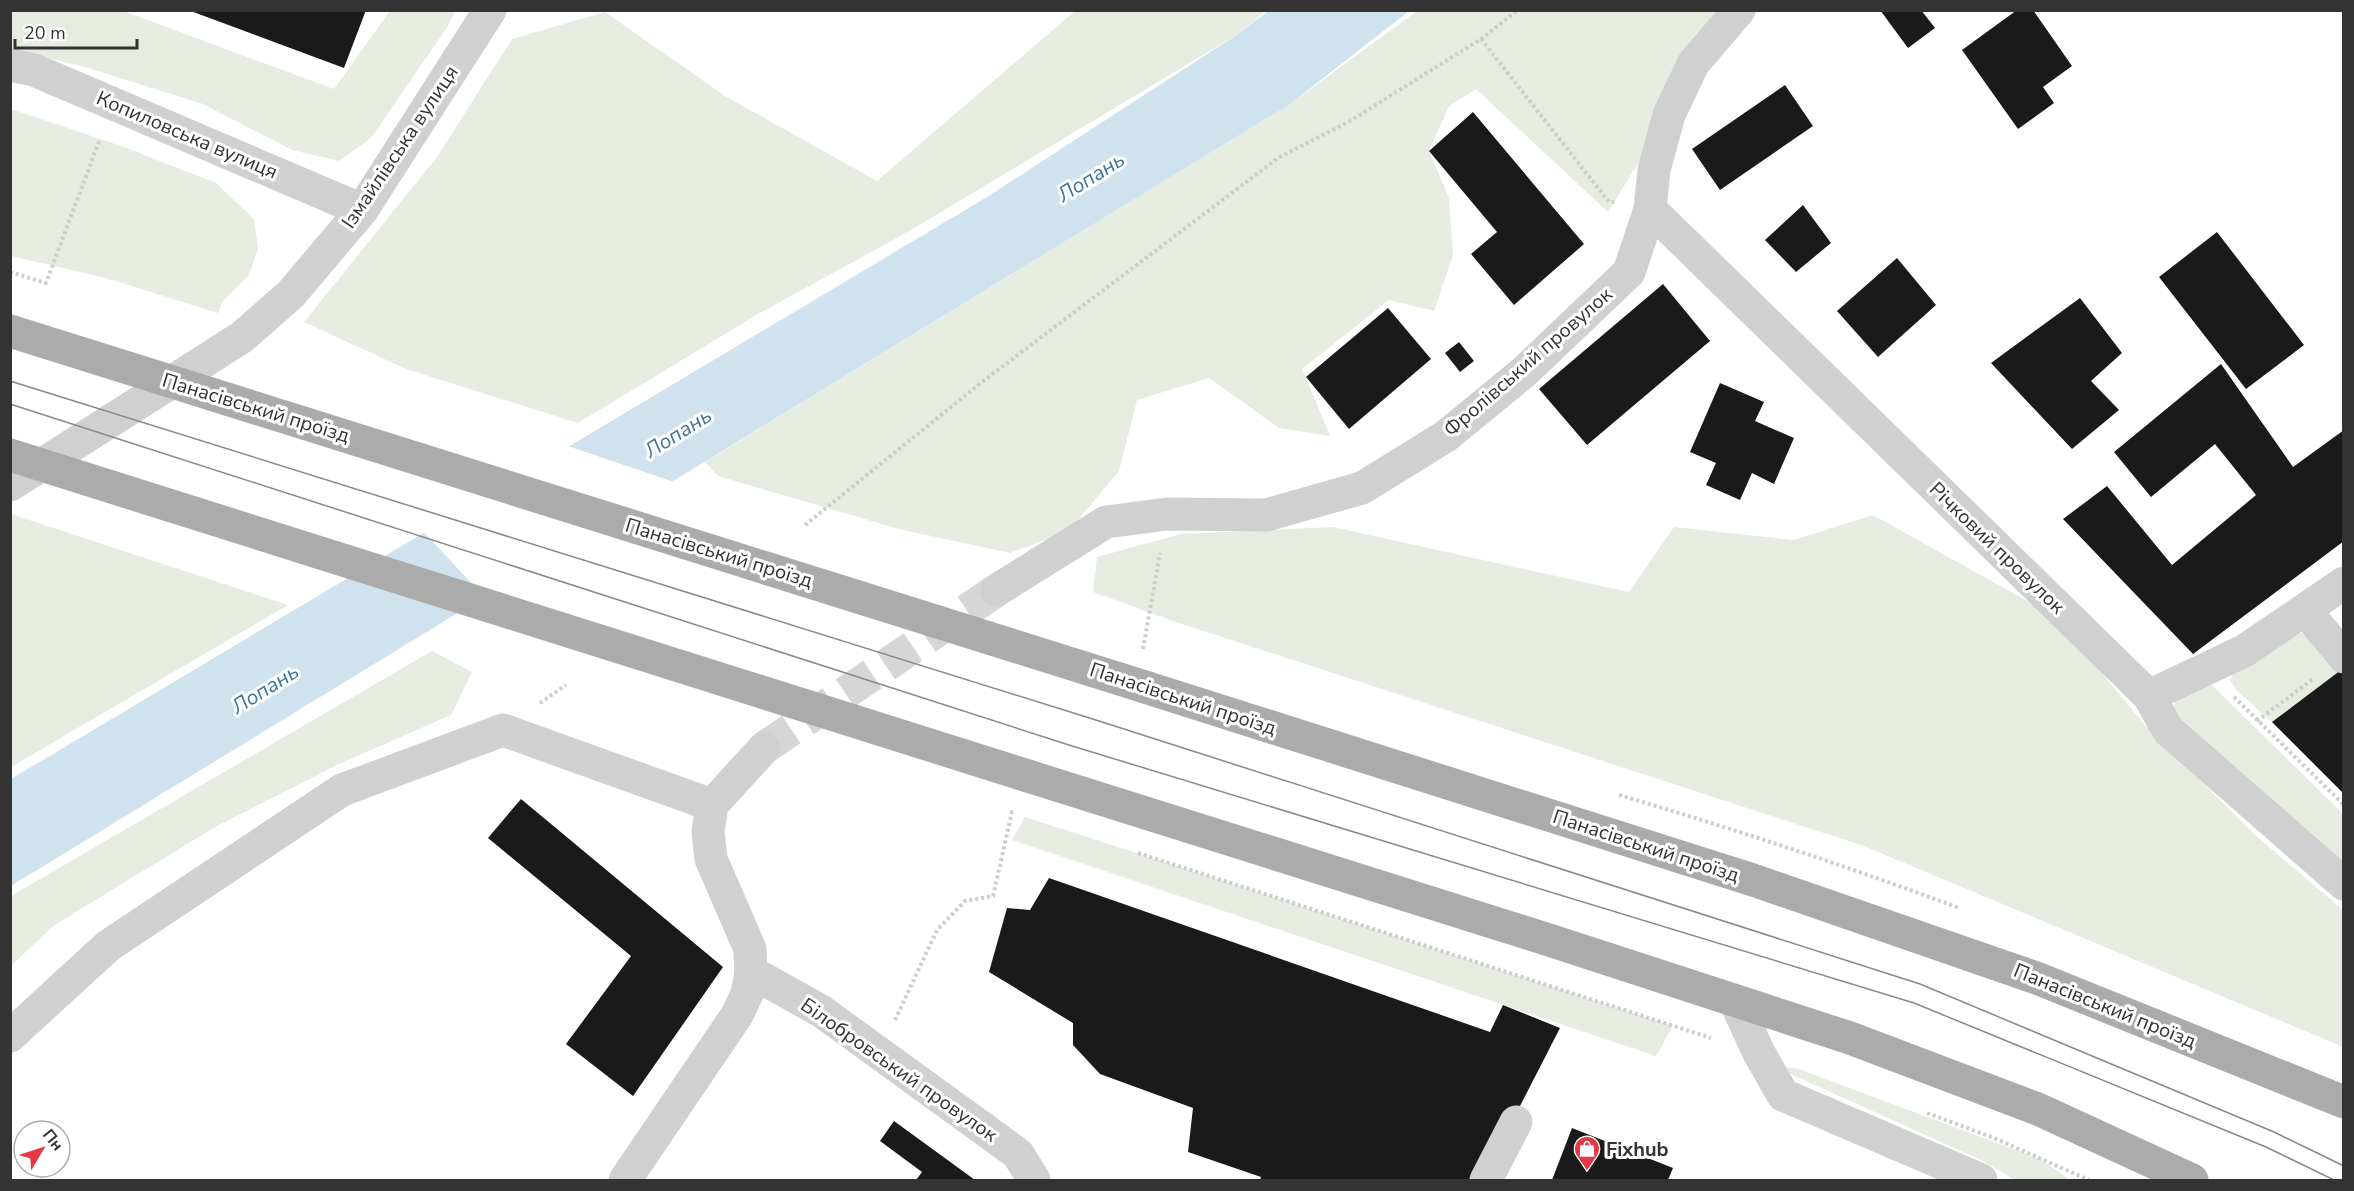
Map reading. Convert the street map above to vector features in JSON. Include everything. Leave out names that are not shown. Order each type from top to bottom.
[{"type":"main road","name":"Панасівський проїзд","points":[[10,331],[1753,880],[2040,979],[2343,1102]]},
{"type":"main road","points":[[10,455],[1546,939],[1850,1038],[2040,1110],[2190,1180]]},
{"type":"street","name":"Ізмайлівська вулиця","points":[[10,485],[242,337],[291,294],[362,210],[490,10]]},
{"type":"street","name":"Фролівський провулок","points":[[997,590],[1106,522],[1167,514],[1266,515],[1362,488],[1446,436],[1524,372],[1629,272],[1650,209],[1654,170],[1669,115],[1693,64],[1739,10]]},
{"type":"street","name":"Копиловська вулиця","points":[[10,65],[34,70],[362,210]]},
{"type":"street","name":"Річковий провулок","points":[[1650,209],[2150,696],[2168,729],[2343,884]]},
{"type":"street","points":[[2150,696],[2244,651],[2343,583]]},
{"type":"street","points":[[2305,610],[2341,654]]},
{"type":"street","points":[[10,1036],[108,946],[342,790],[502,730],[712,805]]},
{"type":"street","points":[[625,1180],[737,1015],[747,994],[751,972],[750,949],[711,860],[708,832],[712,805],[764,748]]},
{"type":"street","name":"Білобровський провулок","points":[[751,972],[821,1011],[1018,1154],[1034,1180]]},
{"type":"street","points":[[1735,1001],[1759,1053],[1783,1095],[1981,1180]]},
{"type":"street","points":[[1486,1180],[1516,1122]]},
{"type":"path","points":[[806,525],[982,382],[1278,158],[1350,121],[1481,39],[1518,10]]},
{"type":"path","points":[[1481,39],[1610,202],[1650,209]]},
{"type":"path","points":[[10,272],[46,283],[113,104]]},
{"type":"path","points":[[1143,653],[1167,514]]},
{"type":"path","points":[[2257,721],[2329,666],[2341,654]]},
{"type":"path","points":[[2205,670],[2343,805]]},
{"type":"path","points":[[879,1054],[937,930],[965,900],[993,896],[1012,812],[1018,815]]},
{"type":"path","points":[[1127,850],[1759,1053]]},
{"type":"path","points":[[1919,1110],[1994,1138],[2088,1180]]},
{"type":"shaded area","points":[[11,11],[123,11],[334,89],[390,11],[455,11],[448,26],[371,138],[339,161],[292,150],[203,104],[85,67],[11,49]]},
{"type":"shaded area","points":[[1075,11],[1266,11],[1238,34],[906,233],[758,314],[578,423],[406,369],[304,322],[437,157],[512,39],[605,12],[725,96],[877,181]]},
{"type":"shaded area","points":[[1417,11],[1747,11],[1674,105],[1608,212],[1476,89],[1449,106],[1429,151],[1449,198],[1453,255],[1434,311],[1389,300],[1302,369],[1330,436],[1279,428],[1209,378],[1137,400],[1119,471],[1068,532],[1010,553],[899,529],[718,476],[705,462],[1290,104]]},
{"type":"shaded area","points":[[11,109],[121,146],[216,183],[254,219],[258,248],[249,275],[223,301],[218,313],[106,278],[11,256]]},
{"type":"shaded area","points":[[11,514],[288,605],[11,767]]},
{"type":"shaded area","points":[[1873,515],[2056,617],[2143,723],[2256,836],[2343,910],[2343,1047],[1864,846],[1176,622],[1093,592],[1097,557],[1181,534],[1333,527],[1629,592],[1674,527],[1794,540]]},
{"type":"shaded area","points":[[2303,633],[2341,670],[2272,722],[2236,690],[2230,680],[2234,673],[2294,635]]},
{"type":"shaded area","points":[[432,651],[472,672],[451,715],[339,764],[215,827],[53,926],[11,966],[11,896]]},
{"type":"shaded area","points":[[2212,685],[2343,814],[2343,866],[2185,730],[2173,707],[2176,699]]},
{"type":"shaded area","points":[[1025,817],[1673,1026],[1656,1056],[1012,840]]},
{"type":"shaded area","points":[[1775,1067],[1796,1068],[2040,1159],[2070,1180],[2015,1180],[1983,1161]]},
{"type":"water","name":"Лопань","points":[[1268,11],[1409,11],[1290,104],[11,886],[11,779],[987,197],[1238,34]]},
{"type":"pier","points":[[565,445],[677,483],[486,599],[422,530]]},
{"type":"building","points":[[188,10],[366,10],[344,68]]},
{"type":"building","points":[[1880,10],[1921,10],[1935,28],[1908,48]]},
{"type":"building","points":[[2017,10],[2033,10],[2072,66],[2043,87],[2054,103],[2018,129],[1962,50]]},
{"type":"building","points":[[1785,85],[1813,126],[1720,190],[1692,149]]},
{"type":"building","points":[[1473,112],[1584,244],[1514,305],[1471,254],[1497,232],[1429,151]]},
{"type":"building","points":[[1803,205],[1831,243],[1796,272],[1765,240]]},
{"type":"building","points":[[2217,232],[2304,345],[2246,389],[2159,277]]},
{"type":"building","points":[[1897,258],[1936,305],[1878,357],[1837,311]]},
{"type":"building","points":[[1663,284],[1710,341],[1587,445],[1539,389]]},
{"type":"building","points":[[2080,298],[2122,353],[2091,381],[2119,410],[2072,449],[1991,363]]},
{"type":"building","points":[[1388,308],[1431,359],[1349,429],[1306,377]]},
{"type":"building","points":[[1459,342],[1474,361],[1460,372],[1445,353]]},
{"type":"building","points":[[2221,364],[2293,467],[2344,430],[2344,541],[2193,654],[2063,519],[2107,486],[2172,565],[2256,495],[2215,444],[2151,497],[2114,452]]},
{"type":"building","points":[[1720,383],[1764,402],[1755,421],[1794,438],[1774,484],[1752,473],[1740,500],[1706,485],[1716,463],[1690,452]]},
{"type":"building","points":[[2341,670],[2344,672],[2344,794],[2272,722]]},
{"type":"building","points":[[521,799],[723,967],[633,1096],[566,1044],[631,956],[488,838]]},
{"type":"building","points":[[1049,878],[1490,1032],[1503,1005],[1560,1028],[1482,1180],[1260,1180],[1261,1177],[1188,1152],[1193,1108],[1100,1074],[1073,1045],[1073,1023],[989,972],[1007,908],[1030,910]]},
{"type":"building","points":[[894,1121],[975,1180],[916,1180],[922,1172],[880,1141]]},
{"type":"building","points":[[1572,1128],[1673,1168],[1668,1180],[1552,1180]]},
{"type":"tunnel","points":[[764,748],[997,590]]},
{"type":"tram line","points":[[10,381],[1099,721],[1920,984],[2274,1132],[2344,1166]]},
{"type":"tram line","points":[[10,404],[1069,745],[1914,1003],[2266,1147],[2334,1180]]},
{"type":"place","name":"Fixhub","points":[[1587,1172]]}]
